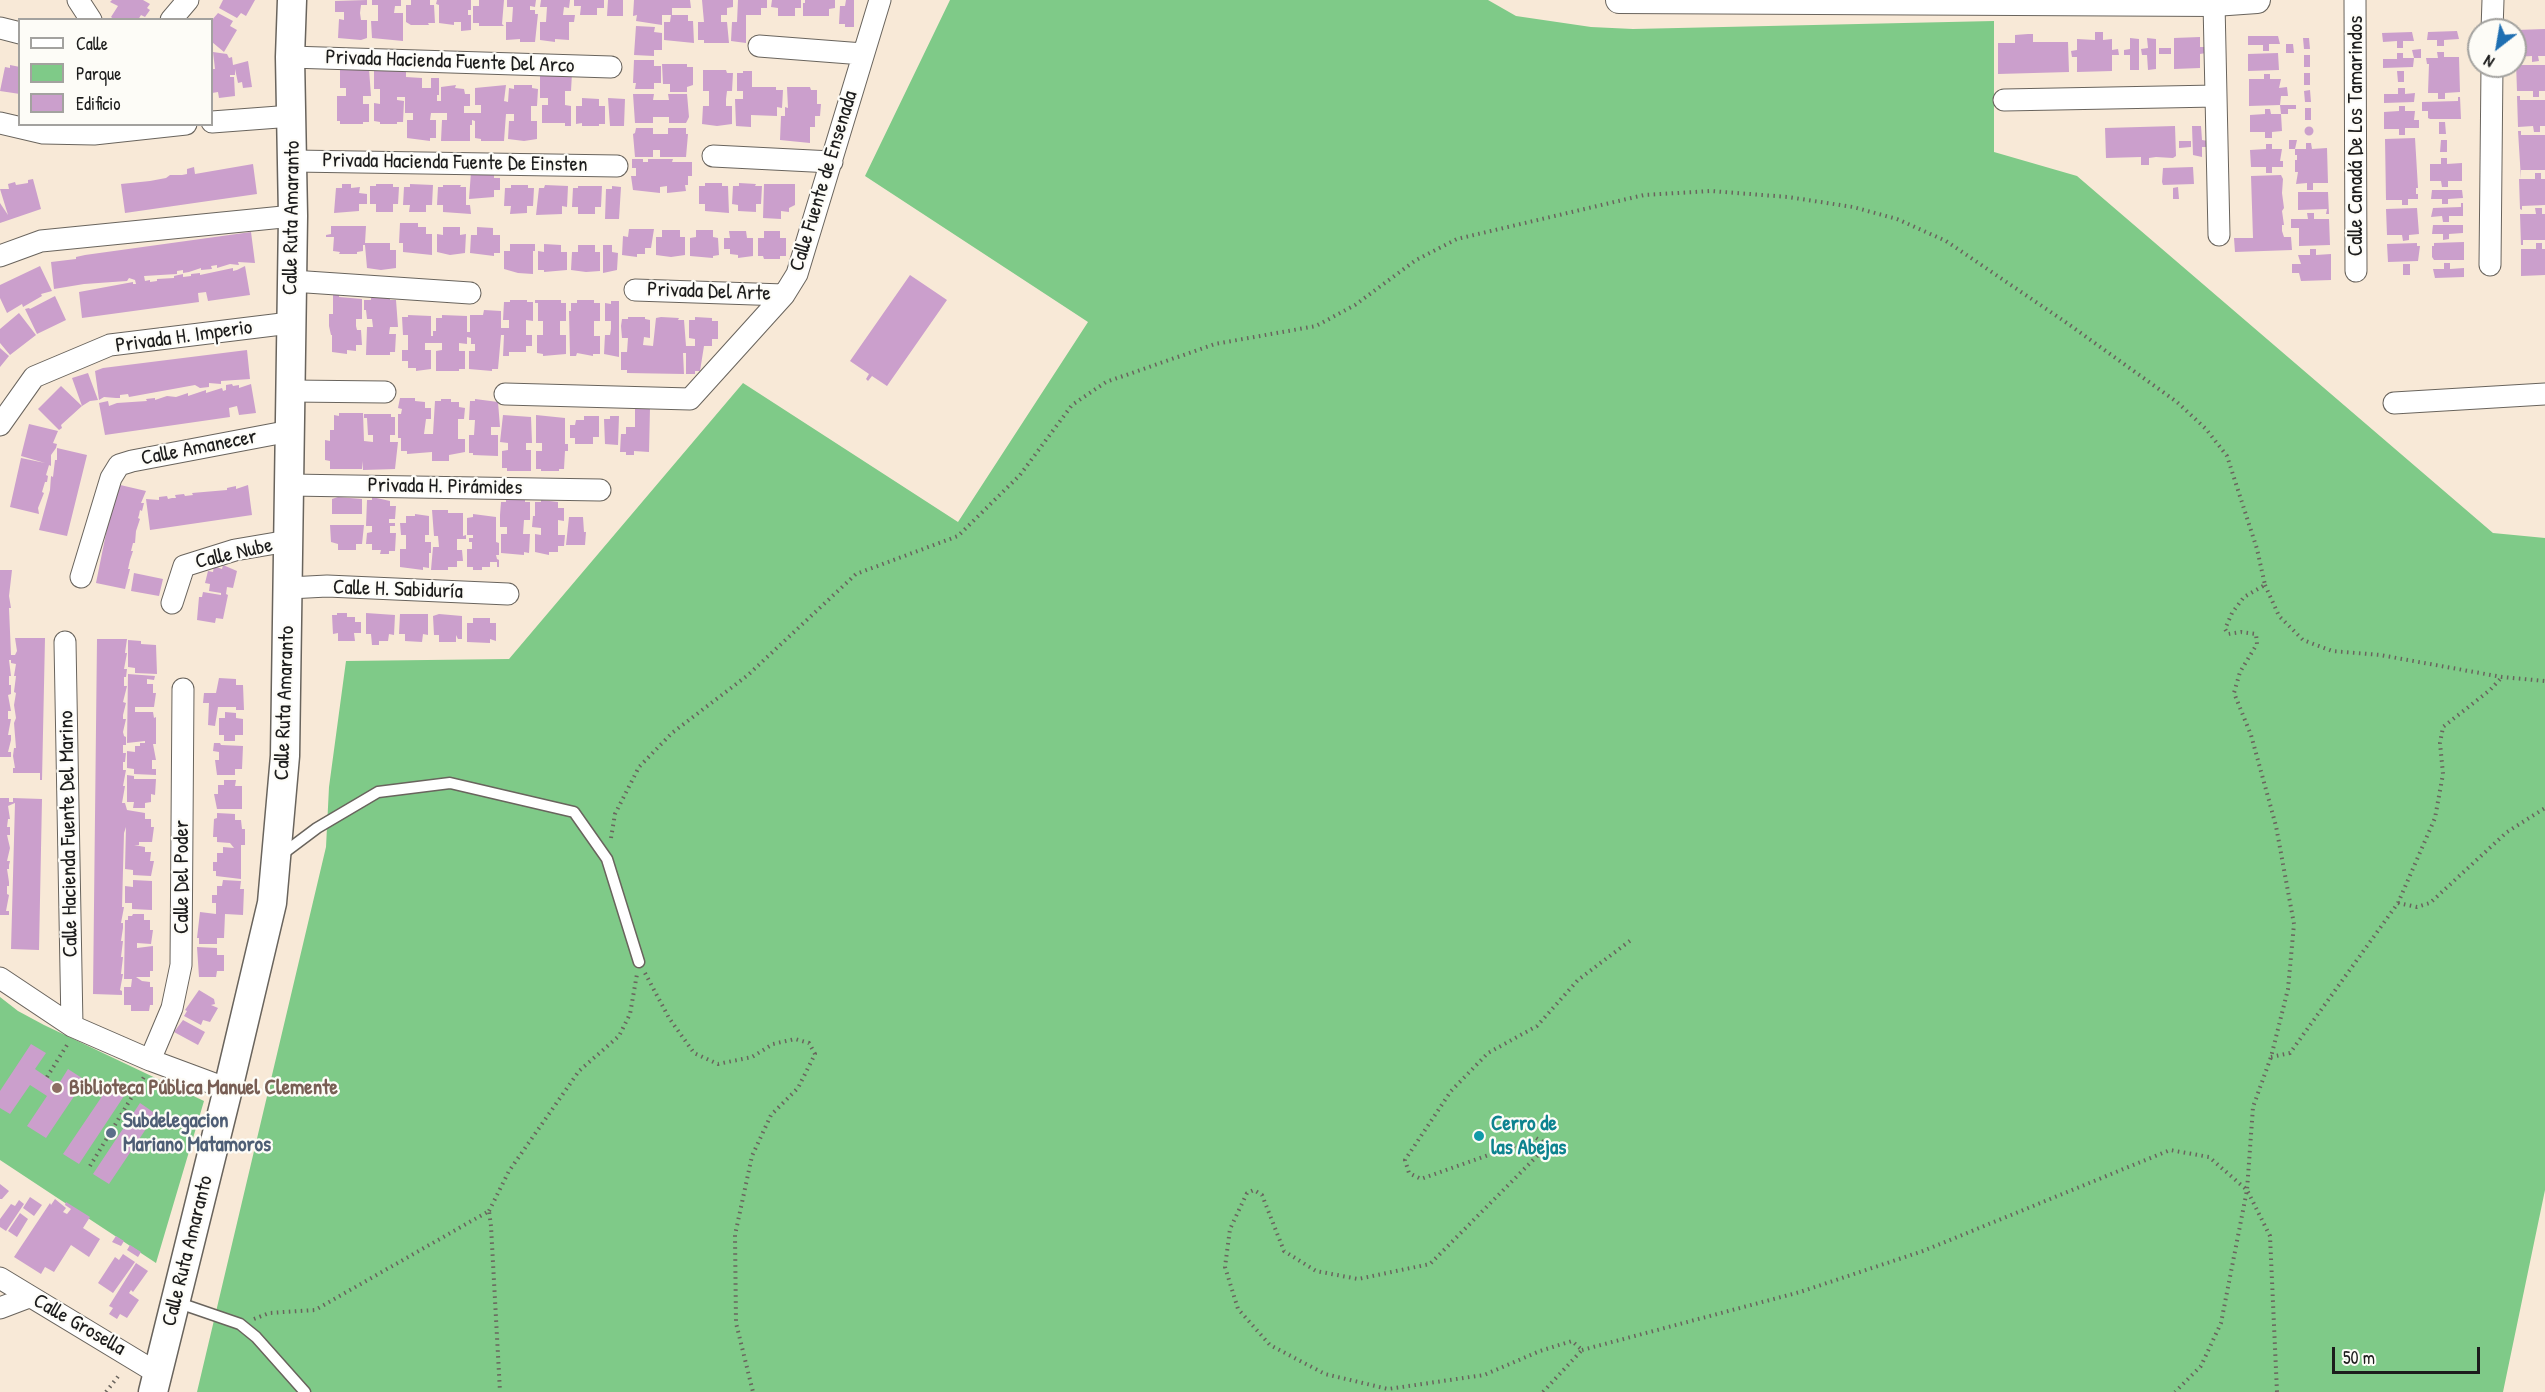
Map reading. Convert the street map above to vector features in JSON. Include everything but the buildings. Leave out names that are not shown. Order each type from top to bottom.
[{"type":"main road","name":"Calle Ruta Amaranto","points":[[155,1382],[272,903],[285,756],[289,588],[290,323],[294,160],[290,57],[292,0]]},
{"type":"street","points":[[78,0],[91,18]]},
{"type":"street","points":[[173,18],[188,0]]},
{"type":"street","name":"Calle Fuente de Ensenada","points":[[505,394],[690,399],[784,295],[797,274],[880,0]]},
{"type":"street","points":[[1619,0],[2214,3],[2257,0]]},
{"type":"street","name":"Calle Canadá De Los Tamarindos","points":[[2355,0],[2356,271]]},
{"type":"street","points":[[2493,0],[2493,18]]},
{"type":"street","points":[[2214,3],[2219,236]]},
{"type":"street","points":[[0,28],[18,32]]},
{"type":"street","points":[[759,46],[863,54]]},
{"type":"street","name":"Privada Hacienda Fuente Del Arco","points":[[290,57],[611,67]]},
{"type":"street","points":[[2490,265],[2492,78]]},
{"type":"street","points":[[2004,100],[2216,96]]},
{"type":"street","points":[[213,123],[292,116]]},
{"type":"street","points":[[0,123],[43,134],[94,134],[158,126]]},
{"type":"street","points":[[713,156],[832,162]]},
{"type":"street","name":"Privada Hacienda Fuente De Einsten","points":[[294,160],[617,166]]},
{"type":"street","points":[[0,256],[41,241],[293,216]]},
{"type":"street","points":[[292,281],[470,293]]},
{"type":"street","name":"Privada Del Arte","points":[[635,290],[784,295]]},
{"type":"street","name":"Privada H. Imperio","points":[[0,425],[34,376],[110,345],[290,323]]},
{"type":"street","points":[[291,390],[385,392]]},
{"type":"street","points":[[2394,404],[2545,394]]},
{"type":"street","name":"Calle Amanecer","points":[[81,577],[111,478],[119,465],[290,431]]},
{"type":"street","name":"Privada H. Pirámides","points":[[290,485],[600,490]]},
{"type":"street","name":"Calle Nube","points":[[172,603],[184,566],[235,550],[288,541]]},
{"type":"street","name":"Calle H. Sabiduría","points":[[289,588],[327,586],[508,594]]},
{"type":"street","name":"Calle Hacienda Fuente Del Marino","points":[[65,642],[71,1034]]},
{"type":"street","name":"Calle Del Poder","points":[[150,1060],[172,1008],[181,965],[183,689]]},
{"type":"street","points":[[0,978],[71,1034],[228,1089]]},
{"type":"street","name":"Calle Grosella","points":[[0,1278],[29,1297],[134,1356],[155,1382]]},
{"type":"street","points":[[0,1308],[29,1297]]},
{"type":"lane","points":[[276,859],[317,828],[378,792],[450,783],[574,812],[607,860],[639,962]]},
{"type":"lane","points":[[175,1301],[240,1324],[256,1337],[305,1392]]},
{"type":"path","points":[[607,860],[615,814],[639,767],[672,733],[748,675],[856,574],[958,536],[1020,475],[1071,405],[1106,382],[1215,344],[1316,326],[1354,305],[1416,260],[1457,239],[1644,195],[1711,191],[1788,197],[1853,207],[1897,219],[1946,241],[2064,321],[2177,402],[2206,429],[2226,456],[2257,549],[2265,585],[2279,616],[2303,640],[2332,651],[2380,655],[2502,677],[2545,681]]},
{"type":"path","points":[[2175,1392],[2200,1366],[2221,1323],[2247,1190],[2253,1107],[2271,1057],[2288,989],[2295,924],[2276,826],[2251,735],[2234,693],[2240,672],[2257,644],[2256,634],[2241,632],[2228,634],[2225,629],[2244,597],[2265,585]]},
{"type":"path","points":[[2271,1057],[2290,1053],[2398,903],[2435,818],[2443,774],[2440,743],[2443,727],[2490,690],[2502,677]]},
{"type":"path","points":[[2398,903],[2417,908],[2430,903],[2507,832],[2545,808]]},
{"type":"path","points":[[1582,1350],[1572,1341],[1540,1351],[1484,1375],[1388,1389],[1325,1374],[1270,1345],[1238,1309],[1225,1268],[1230,1229],[1247,1192],[1254,1190],[1262,1196],[1284,1251],[1316,1270],[1358,1279],[1430,1264],[1545,1149],[1544,1142],[1536,1138],[1420,1179],[1409,1173],[1405,1160],[1451,1091],[1488,1053],[1537,1026],[1578,980],[1631,940]]},
{"type":"path","points":[[500,1392],[489,1211],[509,1171],[579,1071],[620,1036],[630,1014],[639,962]]},
{"type":"path","points":[[639,962],[669,1018],[694,1053],[718,1064],[752,1058],[773,1044],[795,1039],[809,1043],[815,1054],[798,1088],[771,1115],[752,1156],[735,1235],[736,1323],[753,1392]]},
{"type":"path","points":[[47,1077],[71,1034]]},
{"type":"path","points":[[90,1166],[146,1074],[150,1060]]},
{"type":"path","points":[[1543,1392],[1582,1350],[1800,1292],[1923,1251],[2170,1150],[2209,1157],[2247,1190],[2270,1236],[2277,1392]]},
{"type":"path","points":[[240,1324],[269,1313],[315,1310],[489,1211]]},
{"type":"green space","points":[[950,0],[1488,0],[1516,16],[1591,27],[1633,29],[1994,21],[1994,152],[2077,176],[2493,533],[2545,538],[2545,1190],[2503,1392],[197,1392],[326,847],[329,787],[346,661],[509,659],[743,383],[958,522],[1088,322],[865,176]]},
{"type":"green space","points":[[0,997],[18,1011],[44,1025],[204,1101],[156,1263],[0,1160]]},
{"type":"place","name":"Biblioteca Pública Manuel Clemente","points":[[57,1088]]},
{"type":"place","name":"Subdelegacion Mariano Matamoros","points":[[111,1133]]},
{"type":"place","name":"Cerro de las Abejas","points":[[1479,1136]]}]
